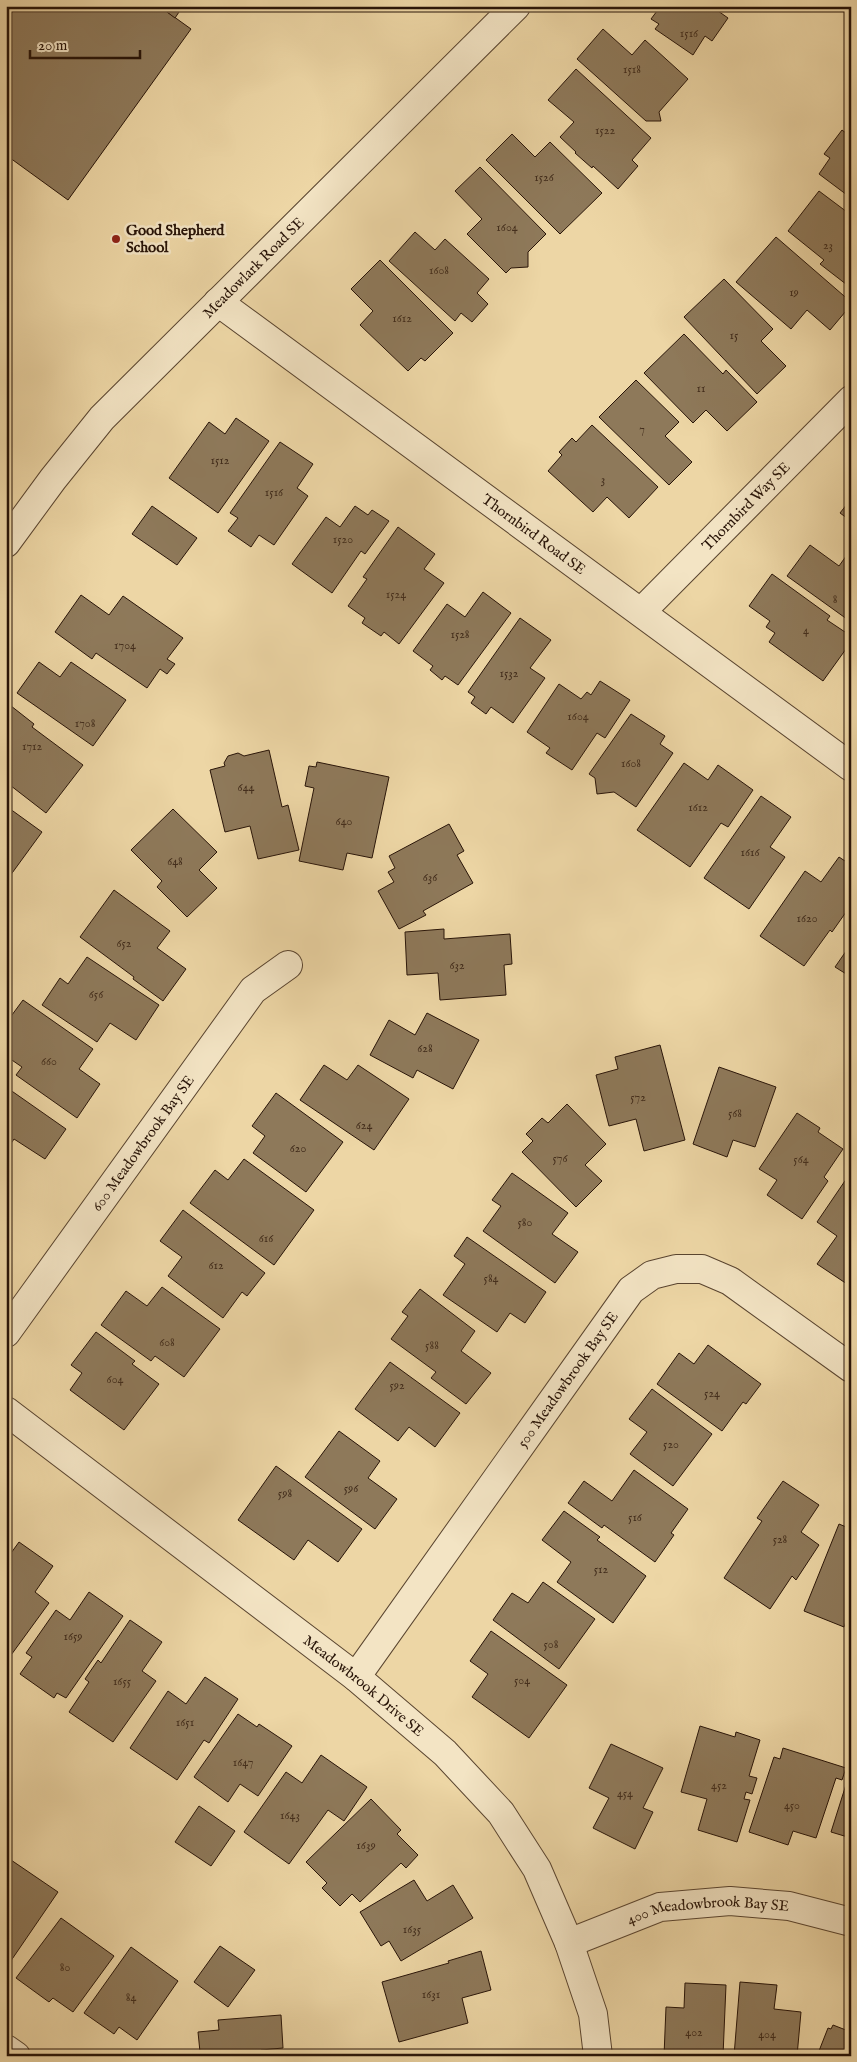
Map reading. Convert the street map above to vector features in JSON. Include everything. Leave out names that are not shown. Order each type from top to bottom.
[{"type":"street","name":"Meadowlark Road SE","points":[[6,543],[102,418],[516,6]]},
{"type":"street","name":"Thornbird Road SE","points":[[218,302],[851,767]]},
{"type":"street","name":"Thornbird Way SE","points":[[640,612],[851,400]]},
{"type":"street","name":"600 Meadowbrook Bay SE","points":[[6,1333],[253,990],[288,965]]},
{"type":"street","name":"500 Meadowbrook Bay SE","points":[[356,1677],[632,1290],[652,1275],[676,1269],[702,1269],[730,1281],[851,1368]]},
{"type":"street","name":"Meadowbrook Drive SE","points":[[6,1411],[356,1677],[445,1754],[501,1812],[537,1869],[569,1943],[593,2014],[598,2056]]},
{"type":"street","name":"400 Meadowbrook Bay SE","points":[[569,1943],[660,1907],[730,1901],[789,1906],[851,1922]]},
{"type":"street","points":[[6,2049],[16,2056]]},
{"type":"building","points":[[12,6],[159,6],[191,29],[68,200],[6,155],[6,15]]},
{"type":"building","points":[[159,6],[183,6],[175,18]]},
{"type":"building","points":[[649,6],[711,6],[728,18],[712,41],[705,36],[693,55],[655,29],[659,24],[651,19],[657,11]]},
{"type":"building","points":[[603,29],[632,55],[645,40],[688,79],[659,112],[661,121],[646,121],[577,59]]},
{"type":"building","points":[[576,69],[651,138],[632,160],[638,166],[618,189],[593,166],[592,168],[575,153],[560,137],[574,122],[548,100]]},
{"type":"building","points":[[842,130],[851,137],[851,198],[819,174],[830,158],[824,154]]},
{"type":"building","points":[[512,134],[535,157],[550,142],[602,193],[560,234],[486,160]]},
{"type":"building","points":[[480,167],[546,234],[528,252],[528,267],[511,268],[506,273],[467,234],[482,219],[455,191]]},
{"type":"building","points":[[819,191],[851,215],[851,288],[820,264],[824,260],[788,231]]},
{"type":"building","points":[[415,232],[435,250],[445,239],[489,279],[477,293],[488,304],[472,322],[461,313],[455,321],[389,261]]},
{"type":"building","points":[[776,237],[851,302],[851,305],[830,330],[807,310],[791,329],[736,282]]},
{"type":"building","points":[[380,260],[453,333],[425,361],[421,358],[408,371],[360,325],[373,311],[351,289]]},
{"type":"building","points":[[724,279],[773,329],[761,341],[786,366],[757,394],[684,317]]},
{"type":"building","points":[[684,334],[723,374],[726,370],[757,402],[727,431],[706,410],[693,423],[644,373]]},
{"type":"building","points":[[636,380],[679,422],[665,436],[692,462],[669,485],[599,417]]},
{"type":"building","points":[[236,418],[269,441],[218,513],[169,478],[209,422],[225,434]]},
{"type":"building","points":[[592,425],[658,487],[629,518],[607,497],[593,512],[548,471],[562,455],[559,452],[572,438],[576,442]]},
{"type":"building","points":[[280,442],[313,464],[297,488],[308,496],[274,545],[259,535],[251,547],[228,531],[238,518],[230,513]]},
{"type":"building","points":[[851,499],[851,521],[840,513]]},
{"type":"building","points":[[152,506],[197,538],[177,565],[132,534]]},
{"type":"building","points":[[355,506],[368,515],[372,510],[389,521],[365,554],[361,551],[332,593],[292,564],[326,517],[340,527]]},
{"type":"building","points":[[398,527],[435,554],[424,569],[444,583],[399,644],[384,632],[381,636],[362,623],[365,618],[348,606],[367,579],[363,577]]},
{"type":"building","points":[[810,545],[839,566],[849,552],[851,554],[851,622],[787,576]]},
{"type":"building","points":[[772,574],[830,616],[827,620],[851,636],[851,642],[823,681],[769,642],[775,633],[766,627],[770,621],[749,606]]},
{"type":"building","points":[[483,592],[511,613],[458,685],[445,676],[442,680],[430,670],[433,666],[413,651],[447,604],[465,617]]},
{"type":"building","points":[[81,595],[109,615],[123,596],[183,638],[167,659],[175,664],[167,674],[160,669],[147,688],[96,653],[92,659],[55,632]]},
{"type":"building","points":[[520,618],[551,640],[530,668],[545,678],[513,723],[491,707],[486,714],[471,703],[475,697],[468,692]]},
{"type":"building","points":[[39,662],[60,677],[71,662],[126,700],[93,746],[17,693]]},
{"type":"building","points":[[600,681],[630,700],[605,738],[597,733],[572,770],[546,753],[550,748],[527,732],[559,684],[581,699],[587,692],[591,695]]},
{"type":"building","points":[[6,702],[34,724],[32,727],[83,765],[46,813],[6,782]]},
{"type":"building","points":[[631,714],[665,736],[660,744],[673,753],[636,807],[614,792],[597,794],[595,778],[589,774]]},
{"type":"building","points":[[269,750],[282,807],[288,805],[299,850],[258,859],[250,826],[225,832],[210,770],[225,766],[224,763],[228,756],[238,753],[244,756]]},
{"type":"building","points":[[317,762],[389,777],[372,858],[347,853],[343,870],[299,861],[314,788],[305,786],[309,766],[316,767]]},
{"type":"building","points":[[684,763],[708,780],[718,765],[753,790],[728,827],[721,823],[690,867],[637,830]]},
{"type":"building","points":[[761,796],[791,817],[770,847],[785,857],[749,909],[704,878]]},
{"type":"building","points":[[6,806],[42,832],[7,880],[6,880]]},
{"type":"building","points":[[173,809],[217,852],[199,870],[217,888],[187,917],[157,887],[162,881],[131,850]]},
{"type":"building","points":[[449,824],[464,851],[457,855],[473,883],[423,911],[426,915],[399,929],[378,891],[394,882],[388,872],[395,868],[389,856]]},
{"type":"building","points":[[839,857],[851,865],[851,905],[804,966],[760,936],[805,871],[821,882]]},
{"type":"building","points":[[114,890],[170,931],[157,948],[186,969],[163,1001],[80,937]]},
{"type":"building","points":[[444,929],[444,939],[510,934],[512,964],[504,965],[506,995],[440,1000],[438,973],[407,975],[405,932]]},
{"type":"building","points":[[851,944],[851,977],[835,967]]},
{"type":"building","points":[[87,957],[159,1005],[136,1040],[110,1023],[97,1042],[42,1005],[60,978],[68,984]]},
{"type":"building","points":[[23,1000],[93,1049],[79,1069],[100,1084],[77,1118],[16,1075],[22,1067],[6,1056],[6,1023]]},
{"type":"building","points":[[427,1013],[479,1040],[453,1089],[417,1070],[413,1078],[370,1055],[389,1020],[415,1035]]},
{"type":"building","points":[[660,1045],[685,1140],[644,1151],[636,1119],[609,1126],[596,1075],[618,1069],[615,1057]]},
{"type":"building","points":[[324,1065],[347,1080],[358,1065],[409,1099],[374,1150],[300,1100]]},
{"type":"building","points":[[719,1067],[776,1087],[755,1147],[733,1140],[727,1157],[693,1144]]},
{"type":"building","points":[[6,1087],[66,1129],[45,1159],[14,1139],[6,1151]]},
{"type":"building","points":[[276,1093],[343,1142],[306,1192],[253,1153],[265,1136],[252,1126]]},
{"type":"building","points":[[567,1104],[606,1144],[585,1165],[602,1181],[576,1207],[522,1152],[533,1141],[526,1134],[542,1118],[548,1123]]},
{"type":"building","points":[[797,1113],[820,1128],[818,1132],[843,1149],[824,1177],[828,1181],[802,1219],[767,1195],[777,1180],[759,1169]]},
{"type":"building","points":[[244,1159],[314,1210],[274,1265],[190,1203],[215,1170],[228,1180]]},
{"type":"building","points":[[851,1172],[851,1279],[847,1284],[817,1264],[837,1236],[817,1222]]},
{"type":"building","points":[[512,1173],[568,1213],[552,1234],[578,1252],[555,1283],[483,1231],[501,1206],[492,1200]]},
{"type":"building","points":[[183,1210],[265,1273],[247,1296],[242,1292],[223,1318],[168,1276],[182,1257],[160,1241]]},
{"type":"building","points":[[467,1237],[546,1292],[525,1323],[510,1313],[497,1332],[443,1295],[465,1264],[454,1256]]},
{"type":"building","points":[[162,1287],[220,1329],[184,1377],[155,1356],[151,1361],[101,1325],[126,1291],[147,1306]]},
{"type":"building","points":[[420,1289],[475,1331],[461,1351],[491,1373],[466,1404],[431,1378],[436,1372],[391,1339],[408,1316],[402,1312]]},
{"type":"building","points":[[96,1332],[135,1361],[132,1364],[159,1384],[124,1430],[70,1390],[82,1373],[71,1365]]},
{"type":"building","points":[[708,1345],[761,1384],[746,1404],[743,1402],[722,1431],[657,1384],[679,1353],[694,1364]]},
{"type":"building","points":[[390,1362],[460,1413],[435,1447],[409,1427],[398,1441],[355,1409]]},
{"type":"building","points":[[652,1389],[712,1434],[673,1486],[630,1454],[647,1432],[629,1419]]},
{"type":"building","points":[[339,1431],[380,1461],[368,1478],[397,1499],[375,1529],[305,1477]]},
{"type":"building","points":[[276,1466],[362,1529],[338,1562],[308,1540],[294,1560],[238,1520]]},
{"type":"building","points":[[634,1470],[688,1509],[671,1533],[674,1535],[655,1562],[604,1525],[602,1528],[568,1503],[584,1481],[612,1501]]},
{"type":"building","points":[[783,1481],[819,1505],[801,1532],[819,1545],[796,1580],[792,1576],[770,1609],[724,1578],[762,1521],[757,1518]]},
{"type":"building","points":[[564,1511],[600,1537],[597,1540],[646,1576],[613,1623],[557,1582],[571,1562],[542,1540]]},
{"type":"building","points":[[839,1524],[851,1529],[851,1614],[849,1613],[844,1627],[804,1611]]},
{"type":"building","points":[[19,1542],[53,1566],[35,1592],[49,1603],[6,1662],[6,1560]]},
{"type":"building","points":[[543,1582],[595,1619],[559,1669],[493,1620],[512,1593],[528,1603]]},
{"type":"building","points":[[89,1592],[123,1616],[66,1698],[57,1693],[54,1698],[20,1674],[32,1657],[26,1653],[56,1610],[70,1620]]},
{"type":"building","points":[[130,1620],[162,1642],[142,1671],[156,1681],[113,1742],[69,1712],[89,1682],[85,1679],[98,1660],[101,1663]]},
{"type":"building","points":[[491,1631],[567,1685],[529,1738],[472,1697],[488,1674],[470,1661]]},
{"type":"building","points":[[205,1677],[238,1699],[209,1743],[204,1740],[177,1780],[130,1748],[168,1691],[186,1704]]},
{"type":"building","points":[[238,1714],[257,1727],[259,1724],[292,1746],[258,1796],[240,1784],[228,1802],[194,1777]]},
{"type":"building","points":[[700,1726],[735,1737],[736,1732],[760,1740],[749,1776],[757,1778],[752,1794],[746,1792],[744,1799],[750,1800],[737,1842],[698,1830],[707,1799],[681,1792]]},
{"type":"building","points":[[611,1744],[663,1768],[643,1808],[653,1812],[635,1849],[593,1828],[609,1798],[589,1788]]},
{"type":"building","points":[[783,1748],[846,1768],[842,1780],[836,1778],[816,1838],[793,1831],[788,1845],[749,1832],[774,1757],[780,1759]]},
{"type":"building","points":[[321,1755],[367,1787],[344,1821],[328,1810],[289,1864],[244,1832],[286,1772],[302,1783]]},
{"type":"building","points":[[851,1772],[851,1838],[831,1832]]},
{"type":"building","points":[[371,1799],[401,1830],[397,1834],[418,1855],[406,1868],[401,1863],[360,1902],[352,1894],[340,1906],[322,1888],[327,1883],[306,1862]]},
{"type":"building","points":[[199,1806],[235,1831],[211,1866],[175,1842]]},
{"type":"building","points":[[11,1860],[58,1892],[6,1968],[6,1867]]},
{"type":"building","points":[[414,1880],[427,1901],[453,1885],[473,1918],[401,1961],[389,1941],[381,1946],[360,1912]]},
{"type":"building","points":[[61,1918],[114,1956],[73,2012],[53,1998],[49,2002],[16,1978]]},
{"type":"building","points":[[220,1946],[255,1970],[228,2007],[194,1982]]},
{"type":"building","points":[[131,1947],[178,1981],[137,2040],[119,2027],[114,2034],[84,2013]]},
{"type":"building","points":[[481,1951],[491,1990],[462,1998],[468,2023],[399,2042],[382,1982],[449,1963],[448,1961]]},
{"type":"building","points":[[740,1982],[777,1985],[774,2009],[801,2012],[797,2056],[734,2056]]},
{"type":"building","points":[[685,1983],[726,1985],[723,2056],[664,2056],[666,2007],[684,2008]]},
{"type":"building","points":[[281,2015],[283,2048],[261,2050],[262,2056],[203,2056],[220,2054],[220,2051],[200,2052],[198,2032],[219,2030],[218,2020]]},
{"type":"building","points":[[833,2025],[851,2032],[851,2056],[817,2056],[828,2028],[831,2029]]},
{"type":"place","name":"Good Shepherd School","points":[[116,239]]}]
